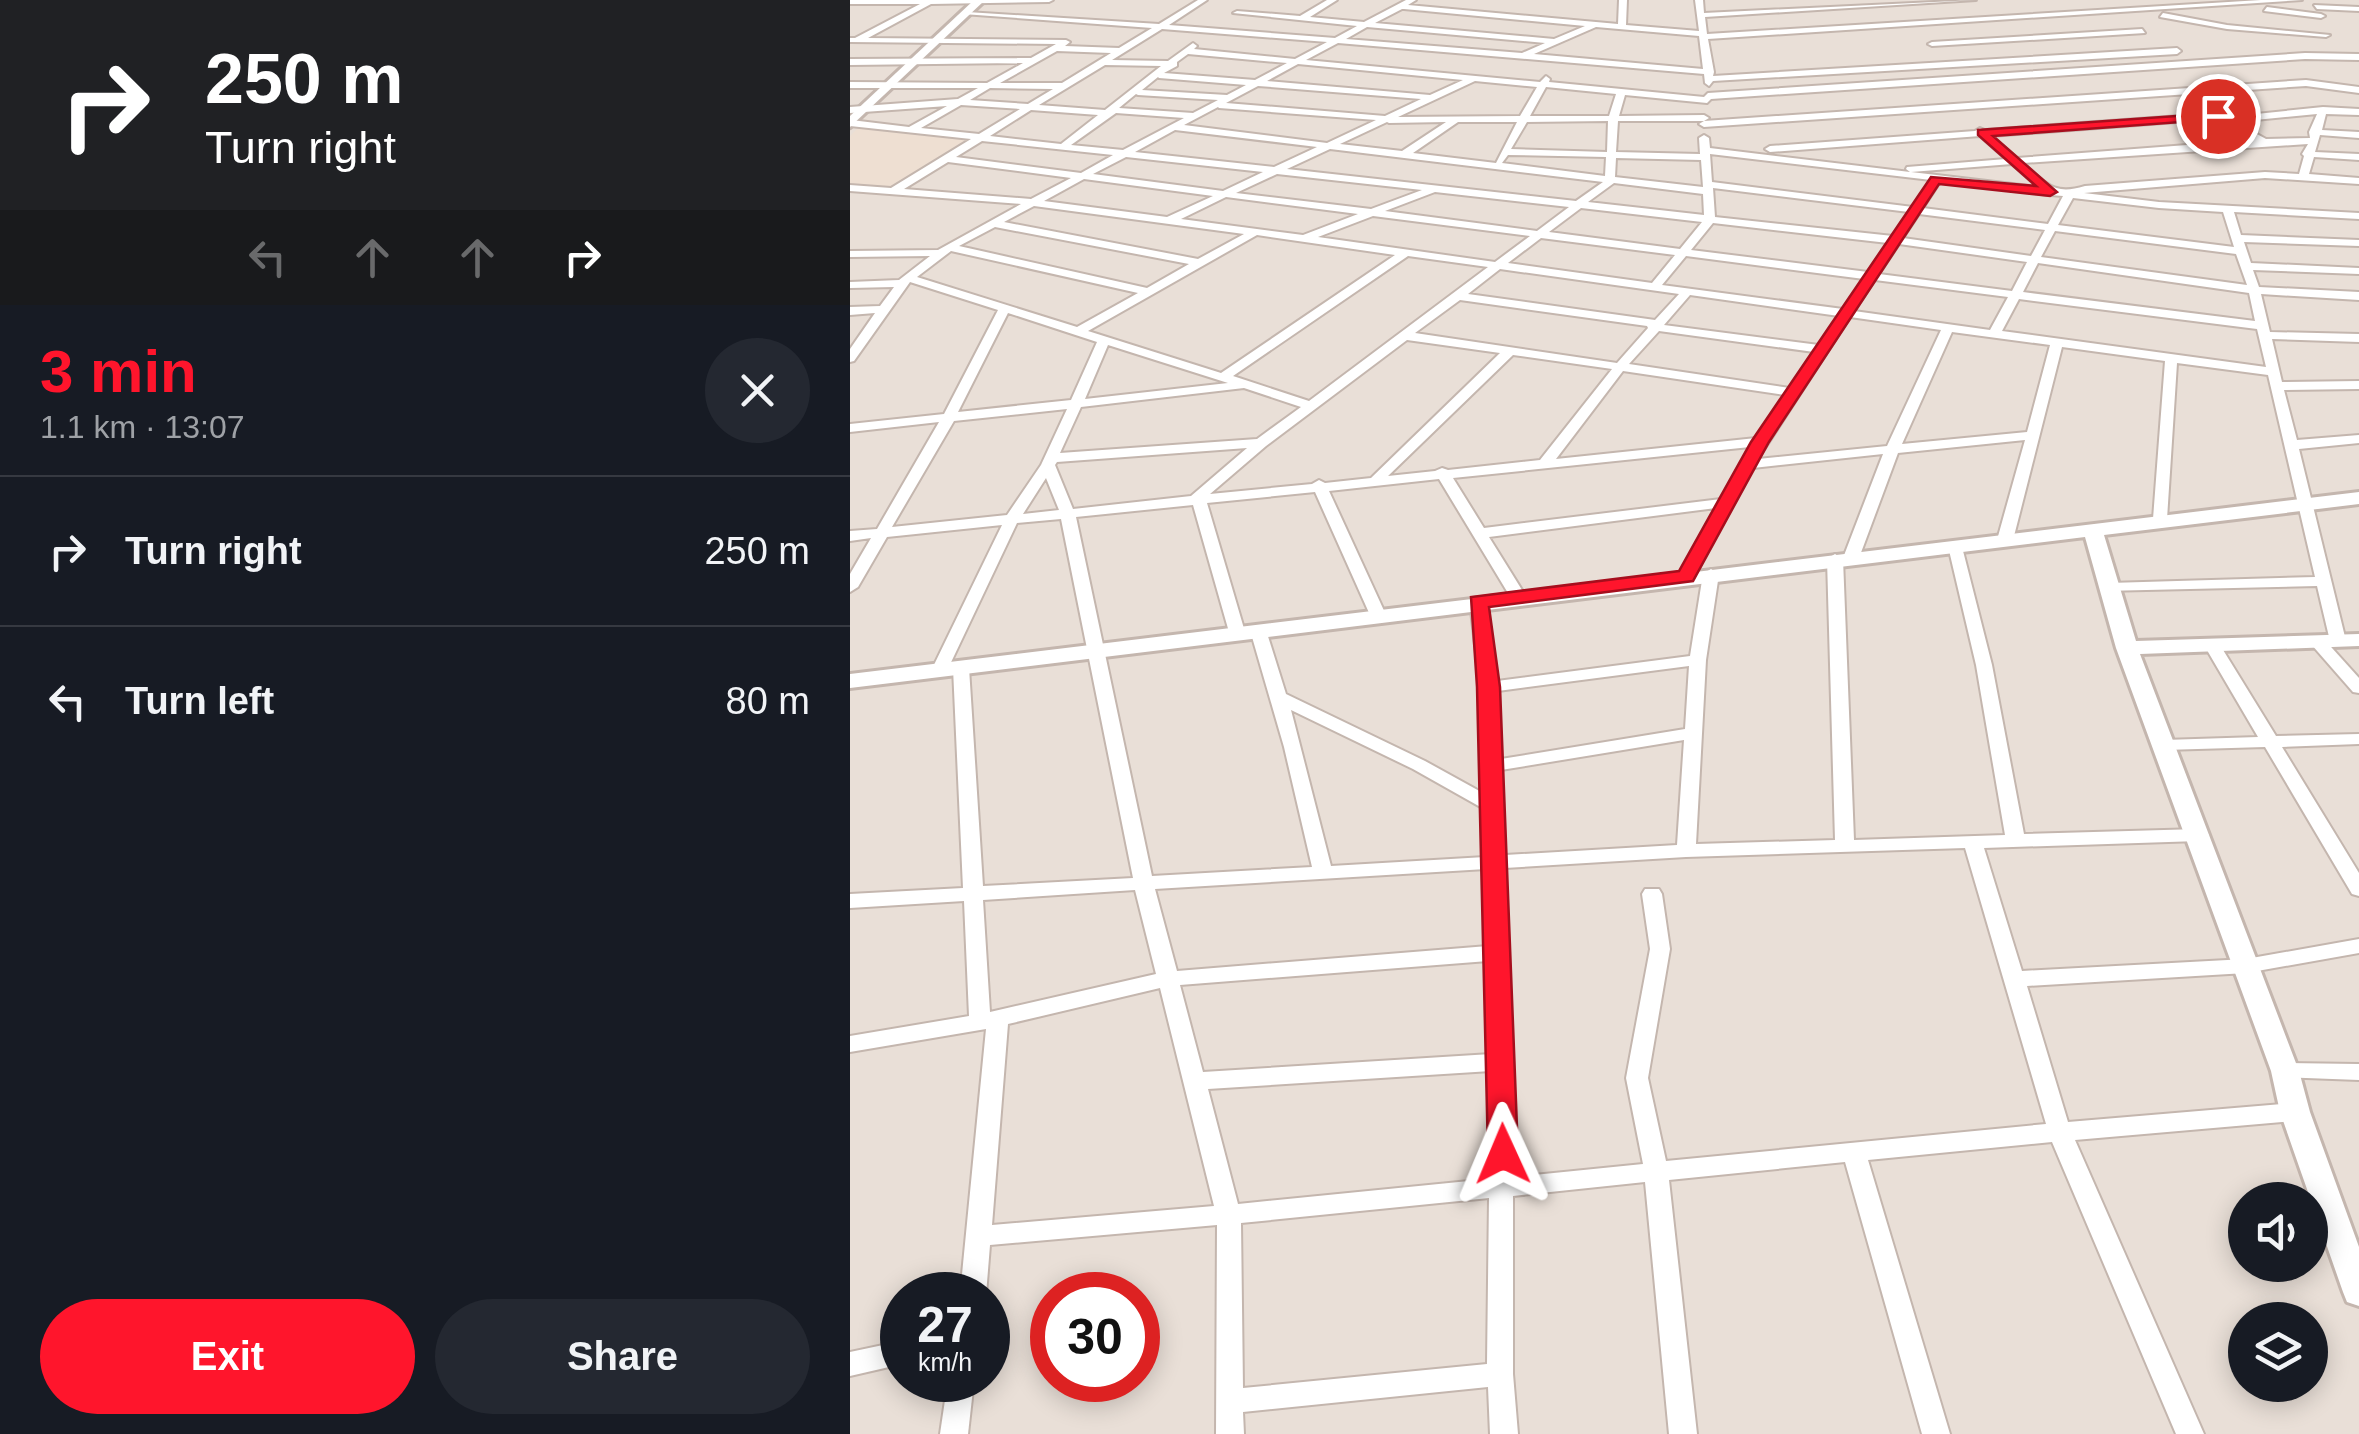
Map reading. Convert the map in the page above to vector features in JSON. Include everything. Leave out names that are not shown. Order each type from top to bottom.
[{"type":"street","points":[[854,40],[932,0]]},
{"type":"street","points":[[850,2],[1049,0]]},
{"type":"street","points":[[894,191],[1203,0]]},
{"type":"street","points":[[1066,145],[1252,0]]},
{"type":"street","points":[[1301,19],[1333,0]]},
{"type":"street","points":[[1556,0],[1557,20]]},
{"type":"street","points":[[1622,26],[1624,0]]},
{"type":"street","points":[[1656,285],[1710,219],[1704,121],[1709,75],[1699,0]]},
{"type":"street","points":[[1702,16],[1972,0]]},
{"type":"street","points":[[2086,0],[2201,64]]},
{"type":"street","points":[[850,358],[854,345],[905,280],[945,250],[1408,3],[1702,35],[2300,0],[2319,11],[2330,56]]},
{"type":"street","points":[[979,1],[856,110],[850,123],[1895,240],[2254,290],[2359,296]]},
{"type":"street","points":[[1877,3],[1980,80]]},
{"type":"street","points":[[2241,3],[2319,11],[2359,9]]},
{"type":"street","points":[[2136,10],[2268,31],[2326,35]]},
{"type":"street","points":[[1237,13],[1556,42]]},
{"type":"street","points":[[966,14],[1214,30],[1709,75],[2177,51]]},
{"type":"street","points":[[1932,44],[2140,29],[2175,17]]},
{"type":"street","points":[[1168,220],[1596,24]]},
{"type":"street","points":[[2268,31],[2305,56]]},
{"type":"street","points":[[854,40],[1066,42],[912,130]]},
{"type":"street","points":[[1056,48],[1120,50]]},
{"type":"street","points":[[1186,51],[1708,98],[2305,56],[2359,57]]},
{"type":"street","points":[[850,62],[1033,60]]},
{"type":"street","points":[[1498,166],[1554,60]]},
{"type":"street","points":[[1104,62],[1174,64]]},
{"type":"street","points":[[2140,68],[2264,142]]},
{"type":"street","points":[[1159,75],[1432,97]]},
{"type":"street","points":[[850,85],[991,82],[1062,86]]},
{"type":"street","points":[[1219,105],[1385,119],[1704,121],[2306,83],[2359,90]]},
{"type":"street","points":[[1921,84],[1960,116]]},
{"type":"street","points":[[1138,92],[1230,98]]},
{"type":"street","points":[[1198,498],[1262,443],[1610,181],[1613,119],[1622,92]]},
{"type":"street","points":[[856,110],[958,102],[1197,116]]},
{"type":"street","points":[[1505,152],[1705,154],[2323,110],[2359,112]]},
{"type":"street","points":[[2303,177],[2323,110]]},
{"type":"street","points":[[1403,154],[1455,120]]},
{"type":"street","points":[[1971,124],[2050,192]]},
{"type":"street","points":[[1172,127],[1610,181],[1707,188],[2051,228],[2239,245],[2359,243]]},
{"type":"street","points":[[1876,171],[2359,135]]},
{"type":"street","points":[[1724,152],[2069,195],[2228,211],[2359,216]]},
{"type":"street","points":[[2307,154],[2359,158]]},
{"type":"street","points":[[948,159],[1872,274],[2263,331],[2359,338]]},
{"type":"street","points":[[1994,334],[2069,195],[2085,190],[2247,177],[2359,181]]},
{"type":"street","points":[[1686,576],[1746,464],[1936,180]]},
{"type":"street","points":[[850,188],[1029,202],[1168,220],[1656,285],[2172,360],[2274,379],[2359,385]]},
{"type":"street","points":[[1304,238],[1436,188]]},
{"type":"street","points":[[2228,211],[2254,290],[2338,640],[2359,688]]},
{"type":"street","points":[[991,223],[1200,263]]},
{"type":"street","points":[[1077,332],[1256,232]]},
{"type":"street","points":[[850,254],[945,250],[1148,292]]},
{"type":"street","points":[[1224,377],[1405,252]]},
{"type":"street","points":[[2246,266],[2359,271]]},
{"type":"street","points":[[850,286],[905,280],[1313,406]]},
{"type":"street","points":[[1547,462],[1620,367],[1688,291]]},
{"type":"street","points":[[1460,296],[1822,350]]},
{"type":"street","points":[[850,312],[884,309]]},
{"type":"street","points":[[850,587],[948,418],[1004,309]]},
{"type":"street","points":[[1845,846],[1843,558],[1948,328]]},
{"type":"street","points":[[1407,336],[1794,392]]},
{"type":"street","points":[[939,670],[1012,517],[1048,461],[1104,341]]},
{"type":"street","points":[[2005,540],[2058,343]]},
{"type":"street","points":[[1377,478],[1509,352]]},
{"type":"street","points":[[2160,520],[2172,360]]},
{"type":"street","points":[[850,428],[1244,385]]},
{"type":"street","points":[[1746,464],[2034,435]]},
{"type":"street","points":[[2292,444],[2359,439]]},
{"type":"street","points":[[850,536],[1377,478],[1760,442]]},
{"type":"street","points":[[1048,461],[1262,443]]},
{"type":"street","points":[[1048,461],[1067,512],[1144,885],[1230,1216],[1230,1434]]},
{"type":"street","points":[[1442,472],[1519,598]]},
{"type":"street","points":[[1320,484],[1378,614]]},
{"type":"street","points":[[1198,498],[1248,631],[1278,697],[1323,872]]},
{"type":"street","points":[[850,681],[1686,576],[2359,498]]},
{"type":"street","points":[[1482,533],[1725,503]]},
{"type":"street","points":[[2092,528],[2128,648],[2285,1071],[2295,1112],[2359,1292]]},
{"type":"street","points":[[1956,546],[1984,665],[2015,840]]},
{"type":"street","points":[[1686,851],[1698,660],[1711,574]]},
{"type":"street","points":[[2109,588],[2325,581]]},
{"type":"street","points":[[1478,602],[1488,687],[1494,953],[1502,1062],[1500,1374],[1504,1434]]},
{"type":"street","points":[[2128,648],[2338,640]]},
{"type":"street","points":[[2212,645],[2359,889]]},
{"type":"street","points":[[1488,687],[1698,660]]},
{"type":"street","points":[[961,668],[970,894],[989,1020],[982,1236],[977,1272]]},
{"type":"street","points":[[1278,697],[1490,804]]},
{"type":"street","points":[[1492,766],[1693,732]]},
{"type":"street","points":[[2164,745],[2359,740]]},
{"type":"street","points":[[850,901],[1686,851],[2199,835]]},
{"type":"street","points":[[1973,842],[2059,1130],[2190,1434]]},
{"type":"street","points":[[1652,894],[1660,949],[1637,1078],[1656,1172],[1683,1434]]},
{"type":"street","points":[[2014,978],[2246,966],[2359,946]]},
{"type":"street","points":[[850,1044],[989,1020],[1168,978],[1494,953]]},
{"type":"street","points":[[1198,1081],[1502,1062]]},
{"type":"street","points":[[2285,1071],[2359,1072]]},
{"type":"street","points":[[982,1236],[1230,1216],[1504,1184],[2059,1130],[2295,1112]]},
{"type":"street","points":[[1854,1151],[1936,1434]]},
{"type":"street","points":[[850,1364],[880,1358]]},
{"type":"street","points":[[1230,1401],[1500,1374]]},
{"type":"street","points":[[954,1434],[959,1402]]},
{"type":"shaded area","points":[[850,0],[2359,0],[2359,1434],[850,1434]]},
{"type":"shaded area","points":[[859,127],[969,138],[887,190],[850,185],[850,136]]},
{"type":"route","points":[[1503,1154],[1490,804],[1492,766],[1478,602],[1686,576],[1760,442],[1936,180],[2050,192],[1982,133],[2218,116]]}]
